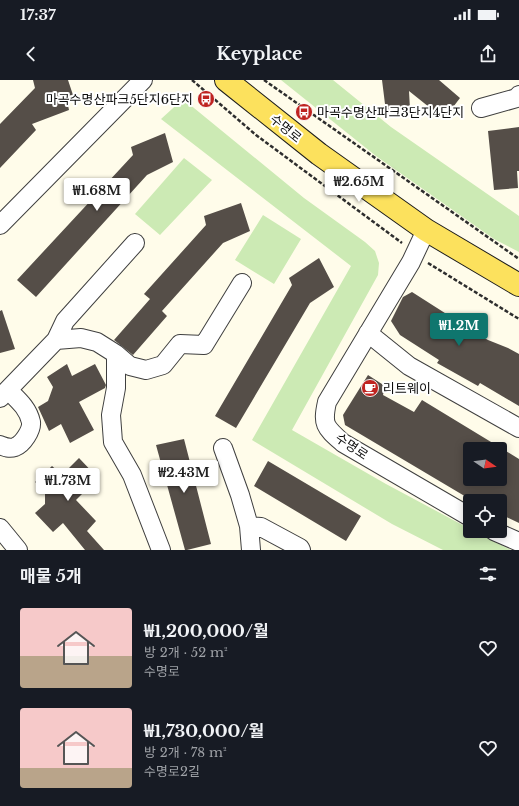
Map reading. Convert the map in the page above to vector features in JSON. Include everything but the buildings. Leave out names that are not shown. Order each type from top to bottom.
[{"type":"main road","name":"수명로","points":[[226,80],[319,154],[426,230],[519,285]]},
{"type":"street","points":[[0,225],[143,80]]},
{"type":"street","points":[[481,108],[517,98],[519,95]]},
{"type":"street","name":"수명로","points":[[426,230],[402,277],[327,402],[324,416],[328,430],[343,443],[463,514]]},
{"type":"street","points":[[0,445],[6,448],[16,447],[26,437],[31,424],[26,408],[4,394],[56,340],[65,321],[135,243]]},
{"type":"street","points":[[56,340],[81,338],[97,342],[116,354],[130,366],[146,370],[163,365],[180,344],[204,345],[242,283]]},
{"type":"street","points":[[368,333],[409,366],[519,428]]},
{"type":"street","points":[[116,354],[116,388],[111,415],[113,442],[132,475],[161,550]]},
{"type":"street","points":[[223,448],[240,495],[249,526],[251,550]]},
{"type":"street","points":[[249,526],[261,527],[300,548],[301,550]]},
{"type":"street","points":[[0,528],[18,550]]},
{"type":"street","points":[[507,537],[519,542]]},
{"type":"path","points":[[192,80],[256,135],[434,267],[519,319]]},
{"type":"path","points":[[264,80],[519,259]]},
{"type":"green space","points":[[281,80],[333,80],[391,127],[519,216],[519,252],[494,239],[376,156]]},
{"type":"green space","points":[[183,99],[304,198],[365,242],[375,251],[379,263],[378,275],[292,430],[386,484],[463,525],[463,538],[487,538],[511,550],[443,550],[392,524],[252,440],[351,266],[161,119]]},
{"type":"green space","points":[[184,158],[212,180],[160,235],[135,214]]},
{"type":"green space","points":[[263,215],[301,239],[274,284],[235,260]]},
{"type":"place","name":"마곡수명산파크5단지6단지","points":[[206,99]]},
{"type":"place","name":"마곡수명산파크3단지4단지","points":[[304,112]]},
{"type":"place","name":"리트웨이","points":[[370,388]]}]
